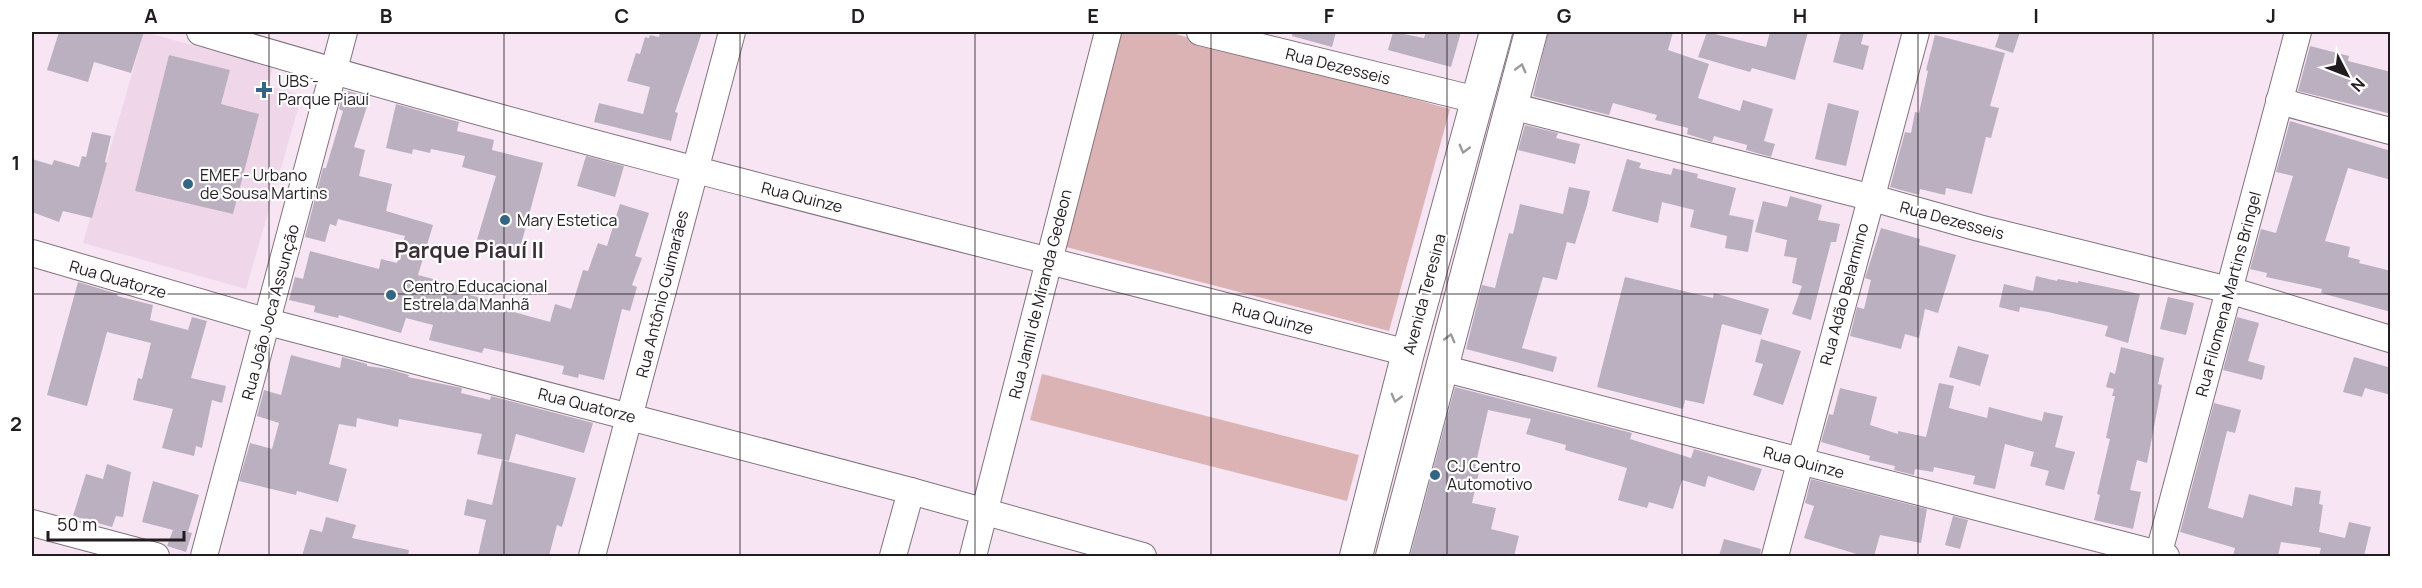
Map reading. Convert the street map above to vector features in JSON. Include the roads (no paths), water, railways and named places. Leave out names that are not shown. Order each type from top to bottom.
[{"type":"main road","name":"Avenida Teresina","points":[[1356,556],[1408,353],[1496,32]]},
{"type":"main road","points":[[1392,556],[1531,32]]},
{"type":"main road","points":[[1379,464],[1414,474]]},
{"type":"street","name":"Rua Quinze","points":[[200,32],[694,170],[1408,353]]},
{"type":"street","name":"Rua João Joca Assunção","points":[[204,556],[344,32]]},
{"type":"street","name":"Rua Antônio Guimarães","points":[[592,556],[732,32]]},
{"type":"street","name":"Rua Jamil de Miranda Gedeon","points":[[973,556],[1108,32]]},
{"type":"street","name":"Rua Dezesseis","points":[[1200,32],[1477,100]]},
{"type":"street","name":"Rua Adão Belarmino","points":[[1775,556],[1869,197],[1916,32]]},
{"type":"street","name":"Rua Filomena Martins Bringel","points":[[2161,556],[2298,32]]},
{"type":"street","points":[[2279,101],[2391,131]]},
{"type":"street","name":"Rua Dezesseis","points":[[1511,106],[1869,197],[1979,228],[2229,290],[2391,339]]},
{"type":"street","name":"Rua Quatorze","points":[[32,254],[268,322],[631,416],[1143,556]]},
{"type":"street","name":"Rua Quinze","points":[[1442,368],[2161,556]]},
{"type":"street","points":[[893,556],[911,491]]},
{"type":"street","points":[[32,523],[156,556]]},
{"type":"place","name":"UBS - Parque Piauí","points":[[264,90]]},
{"type":"place","name":"EMEF - Urbano de Sousa Martins","points":[[188,184]]},
{"type":"place","name":"Mary Estetica","points":[[505,220]]},
{"type":"place","name":"Centro Educacional Estrela da Manhã","points":[[391,295]]},
{"type":"place","name":"CJ Centro Automotivo","points":[[1435,475]]},
{"type":"district","name":"Parque Piauí II","points":[[469,250]]}]
